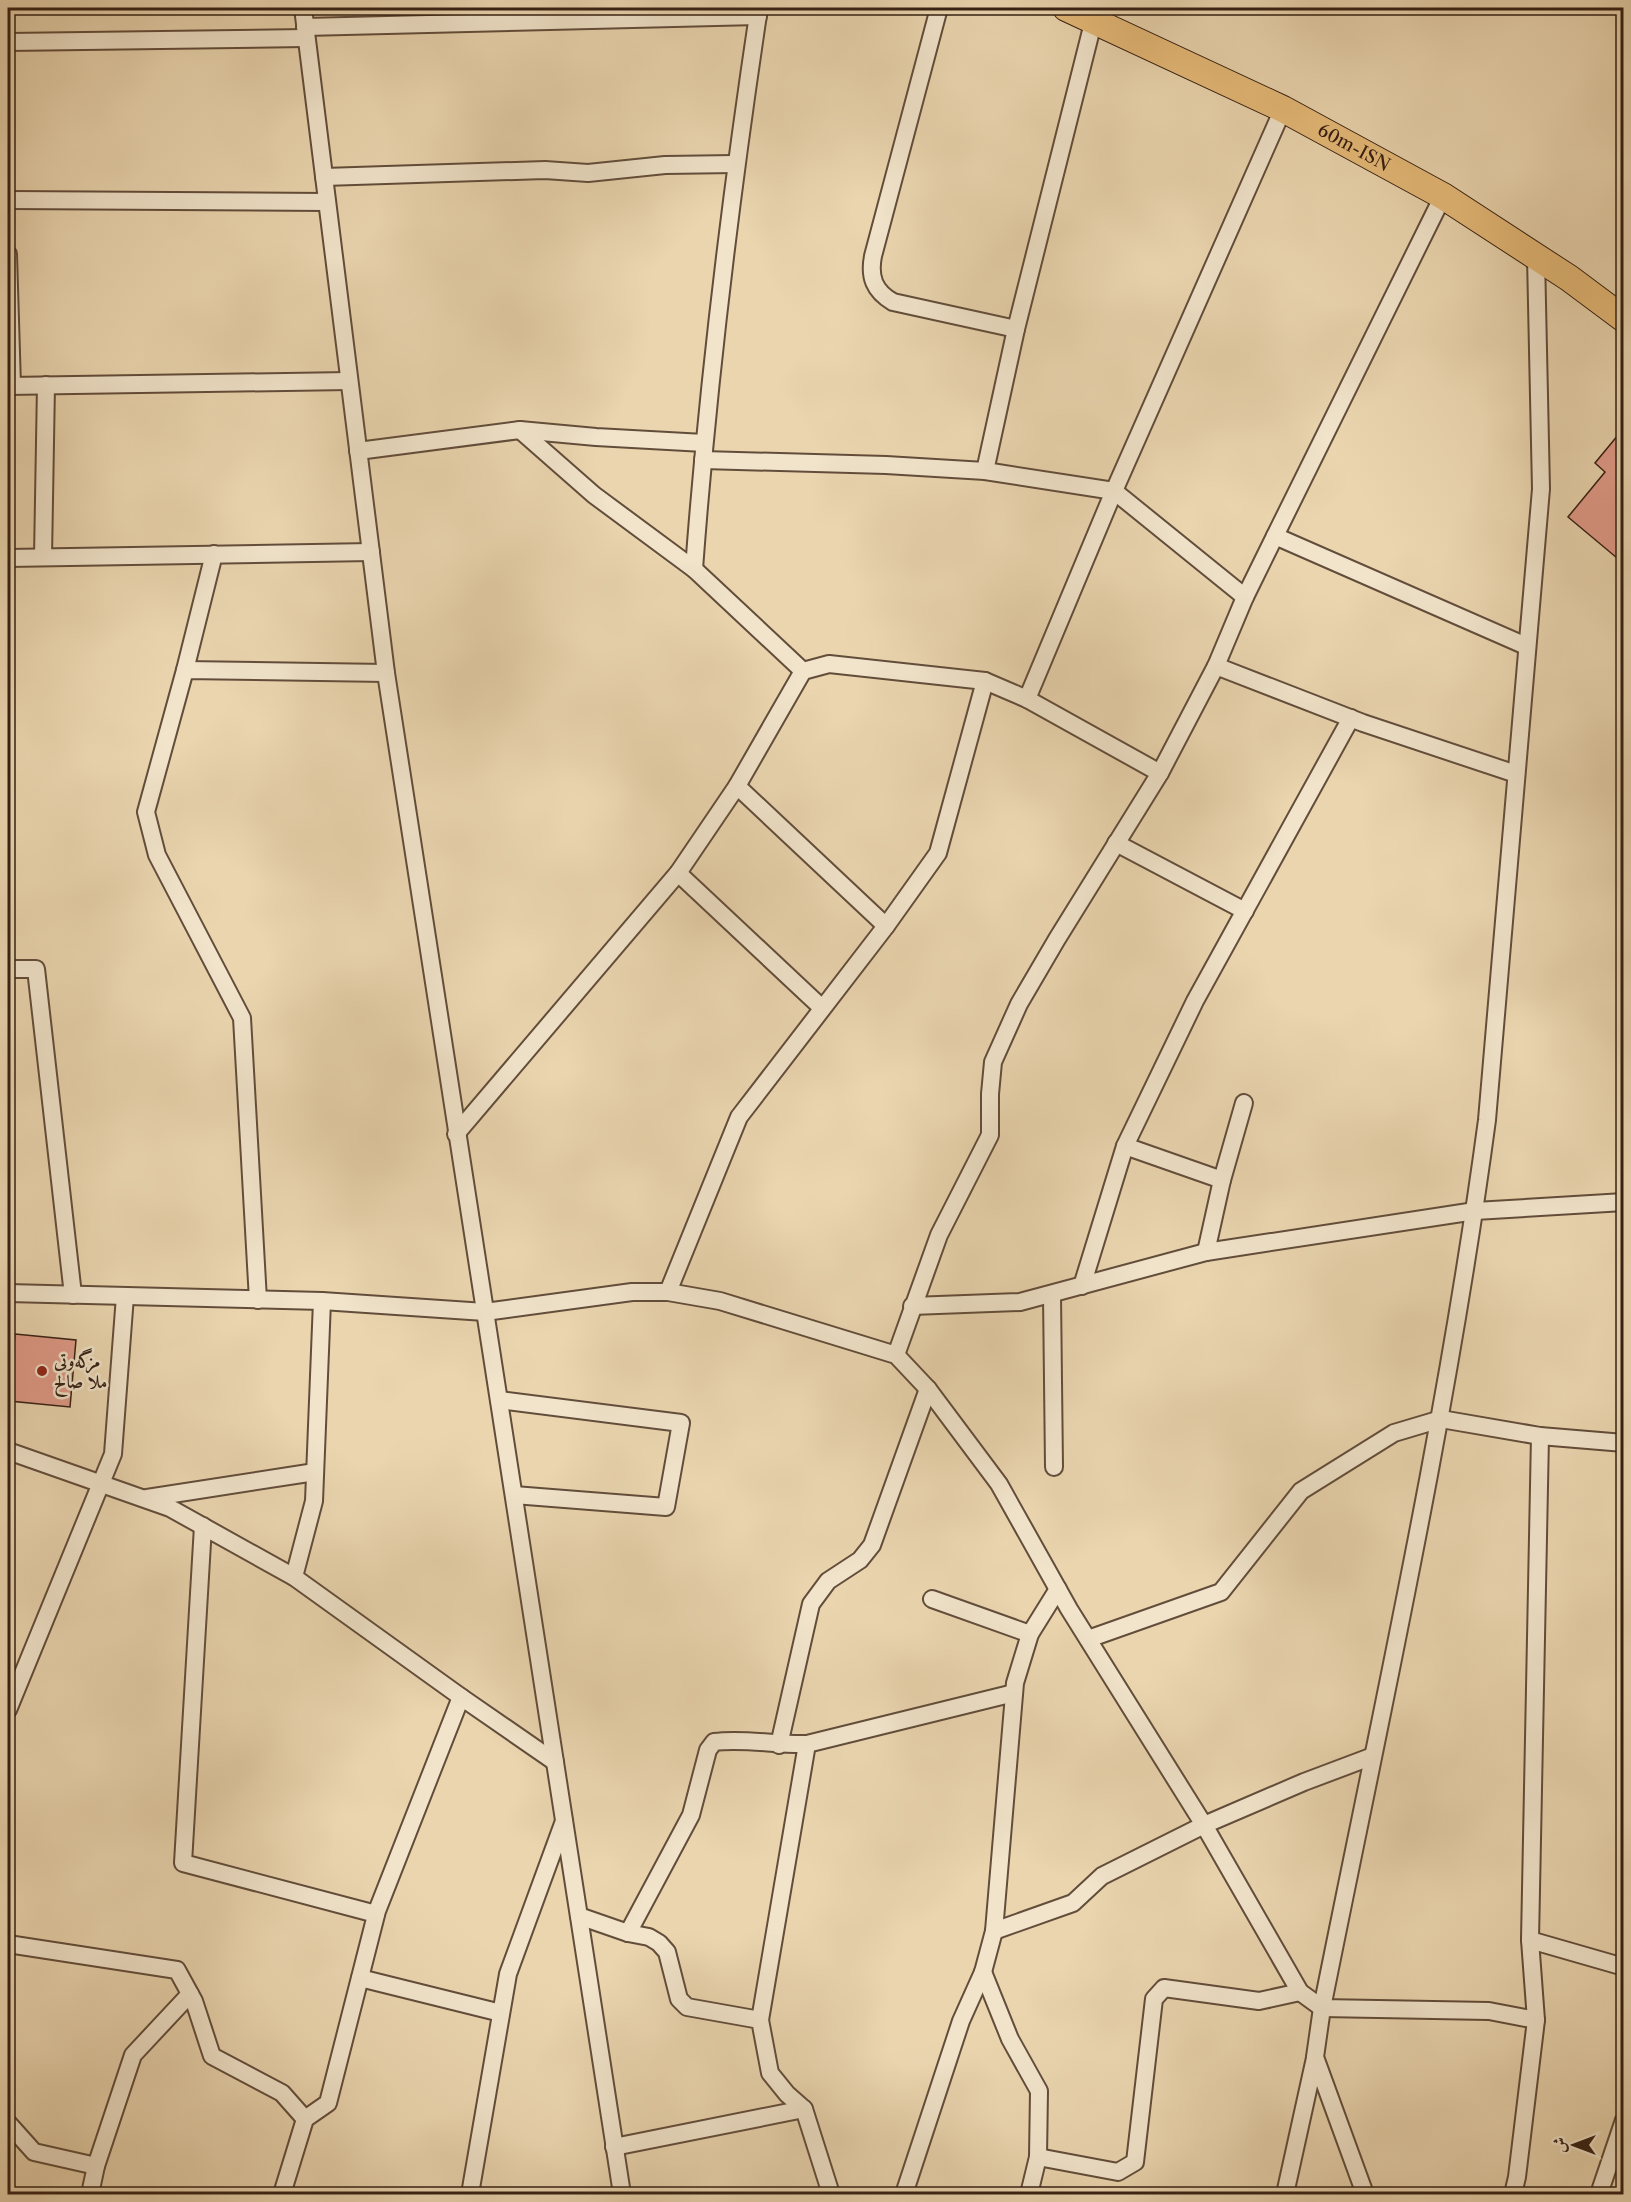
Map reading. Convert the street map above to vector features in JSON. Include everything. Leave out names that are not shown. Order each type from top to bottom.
[{"type":"main road","name":"60m-ISN","points":[[1066,8],[1094,19],[1283,109],[1443,196],[1536,257],[1623,319]]},
{"type":"street","points":[[303,8],[386,673],[622,2194]]},
{"type":"street","points":[[939,8],[873,256],[872,278],[876,288],[892,302],[1016,329]]},
{"type":"street","points":[[8,42],[306,32],[758,12],[735,164],[702,460],[694,569]]},
{"type":"street","points":[[985,471],[1016,329],[1094,19]]},
{"type":"street","points":[[1027,699],[1114,491],[1283,109]]},
{"type":"street","points":[[324,177],[545,170],[588,173],[665,165],[735,164]]},
{"type":"street","points":[[896,1355],[939,1235],[990,1135],[993,1062],[1019,1004],[1160,773],[1216,666],[1245,597],[1443,196]]},
{"type":"street","points":[[8,200],[327,202]]},
{"type":"street","points":[[8,254],[10,386],[349,381]]},
{"type":"street","points":[[1285,2194],[1315,2058],[1322,2008],[1441,1419],[1475,1211],[1487,1120],[1541,489],[1536,257]]},
{"type":"street","points":[[43,557],[46,385]]},
{"type":"street","points":[[358,452],[520,430],[596,437],[704,442]]},
{"type":"street","points":[[520,430],[594,495],[694,569],[803,671]]},
{"type":"street","points":[[702,460],[886,465],[985,471],[1114,491],[1245,597]]},
{"type":"street","points":[[1275,536],[1526,646]]},
{"type":"street","points":[[8,558],[371,552]]},
{"type":"street","points":[[214,554],[146,812],[157,855],[242,1018],[258,1299]]},
{"type":"street","points":[[456,1134],[678,873],[737,786],[803,671],[829,664],[985,681],[1027,699],[1160,773]]},
{"type":"street","points":[[1216,666],[1351,718],[1516,774]]},
{"type":"street","points":[[184,670],[386,673]]},
{"type":"street","points":[[668,1292],[739,1117],[886,926],[938,853],[985,681]]},
{"type":"street","points":[[1082,1286],[1125,1146],[1195,1001],[1351,718]]},
{"type":"street","points":[[737,786],[886,926]]},
{"type":"street","points":[[1116,843],[1245,911]]},
{"type":"street","points":[[678,873],[822,1008]]},
{"type":"street","points":[[8,969],[36,969],[73,1295]]},
{"type":"street","points":[[1206,1252],[1222,1180],[1244,1103]]},
{"type":"street","points":[[1125,1146],[1222,1180]]},
{"type":"street","points":[[912,1306],[1020,1302],[1206,1252],[1475,1211],[1623,1203]]},
{"type":"street","points":[[8,1293],[322,1301],[485,1311],[632,1292],[668,1292],[720,1301],[896,1355],[928,1389],[999,1485],[1088,1639],[1204,1825],[1300,1992],[1322,2008],[1488,2012],[1536,2020]]},
{"type":"street","points":[[1052,1295],[1054,1467]]},
{"type":"street","points":[[8,1710],[113,1454],[125,1296]]},
{"type":"street","points":[[294,1577],[314,1502],[322,1301]]},
{"type":"street","points":[[778,1745],[811,1604],[828,1581],[860,1560],[872,1545],[928,1389]]},
{"type":"street","points":[[499,1400],[681,1423],[666,1507],[514,1495]]},
{"type":"street","points":[[1088,1639],[1221,1592],[1301,1491],[1394,1433],[1441,1419],[1540,1437],[1623,1443]]},
{"type":"street","points":[[1513,2194],[1536,2020],[1530,1940],[1540,1437]]},
{"type":"street","points":[[8,1451],[170,1508],[294,1577],[555,1762]]},
{"type":"street","points":[[144,1498],[315,1473]]},
{"type":"street","points":[[203,1526],[183,1863],[376,1914]]},
{"type":"street","points":[[904,2194],[961,2021],[982,1972],[994,1930],[1014,1693],[1030,1634],[1058,1589]]},
{"type":"street","points":[[932,1599],[1030,1634]]},
{"type":"street","points":[[628,1933],[691,1815],[708,1750],[714,1742],[807,1744],[1014,1693]]},
{"type":"street","points":[[282,2194],[305,2119],[328,2103],[376,1914],[461,1697]]},
{"type":"street","points":[[807,1744],[760,2020],[770,2073],[787,2094],[804,2109],[831,2194]]},
{"type":"street","points":[[994,1930],[1072,1903],[1102,1876],[1204,1825],[1304,1782],[1373,1756]]},
{"type":"street","points":[[470,2194],[508,1974],[565,1821]]},
{"type":"street","points":[[579,1916],[628,1933],[649,1937],[659,1943],[667,1952],[679,1999],[687,2007],[760,2020]]},
{"type":"street","points":[[1530,1940],[1623,1967]]},
{"type":"street","points":[[8,1944],[177,1970],[190,1994],[212,2056],[282,2093],[305,2119]]},
{"type":"street","points":[[982,1972],[1010,2039],[1039,2091],[1038,2157],[1029,2194]]},
{"type":"street","points":[[360,1978],[501,2013]]},
{"type":"street","points":[[1038,2157],[1118,2172],[1135,2162],[1154,2000],[1164,1988],[1260,2001],[1300,1992]]},
{"type":"street","points":[[90,2194],[96,2166],[132,2055],[190,1994]]},
{"type":"street","points":[[1315,2058],[1365,2194]]},
{"type":"street","points":[[614,2147],[804,2109]]},
{"type":"street","points":[[1599,2194],[1623,2120]]},
{"type":"street","points":[[8,2123],[34,2152],[96,2166]]},
{"type":"building","points":[[1623,429],[1623,563],[1568,517],[1605,472],[1595,463]]},
{"type":"building","name":"مزگه‌وتی ملا صالح","points":[[15,1334],[76,1340],[70,1407],[9,1401]]},
{"type":"place","name":"مزگه‌وتی ملا صالح","points":[[42,1371]]}]
